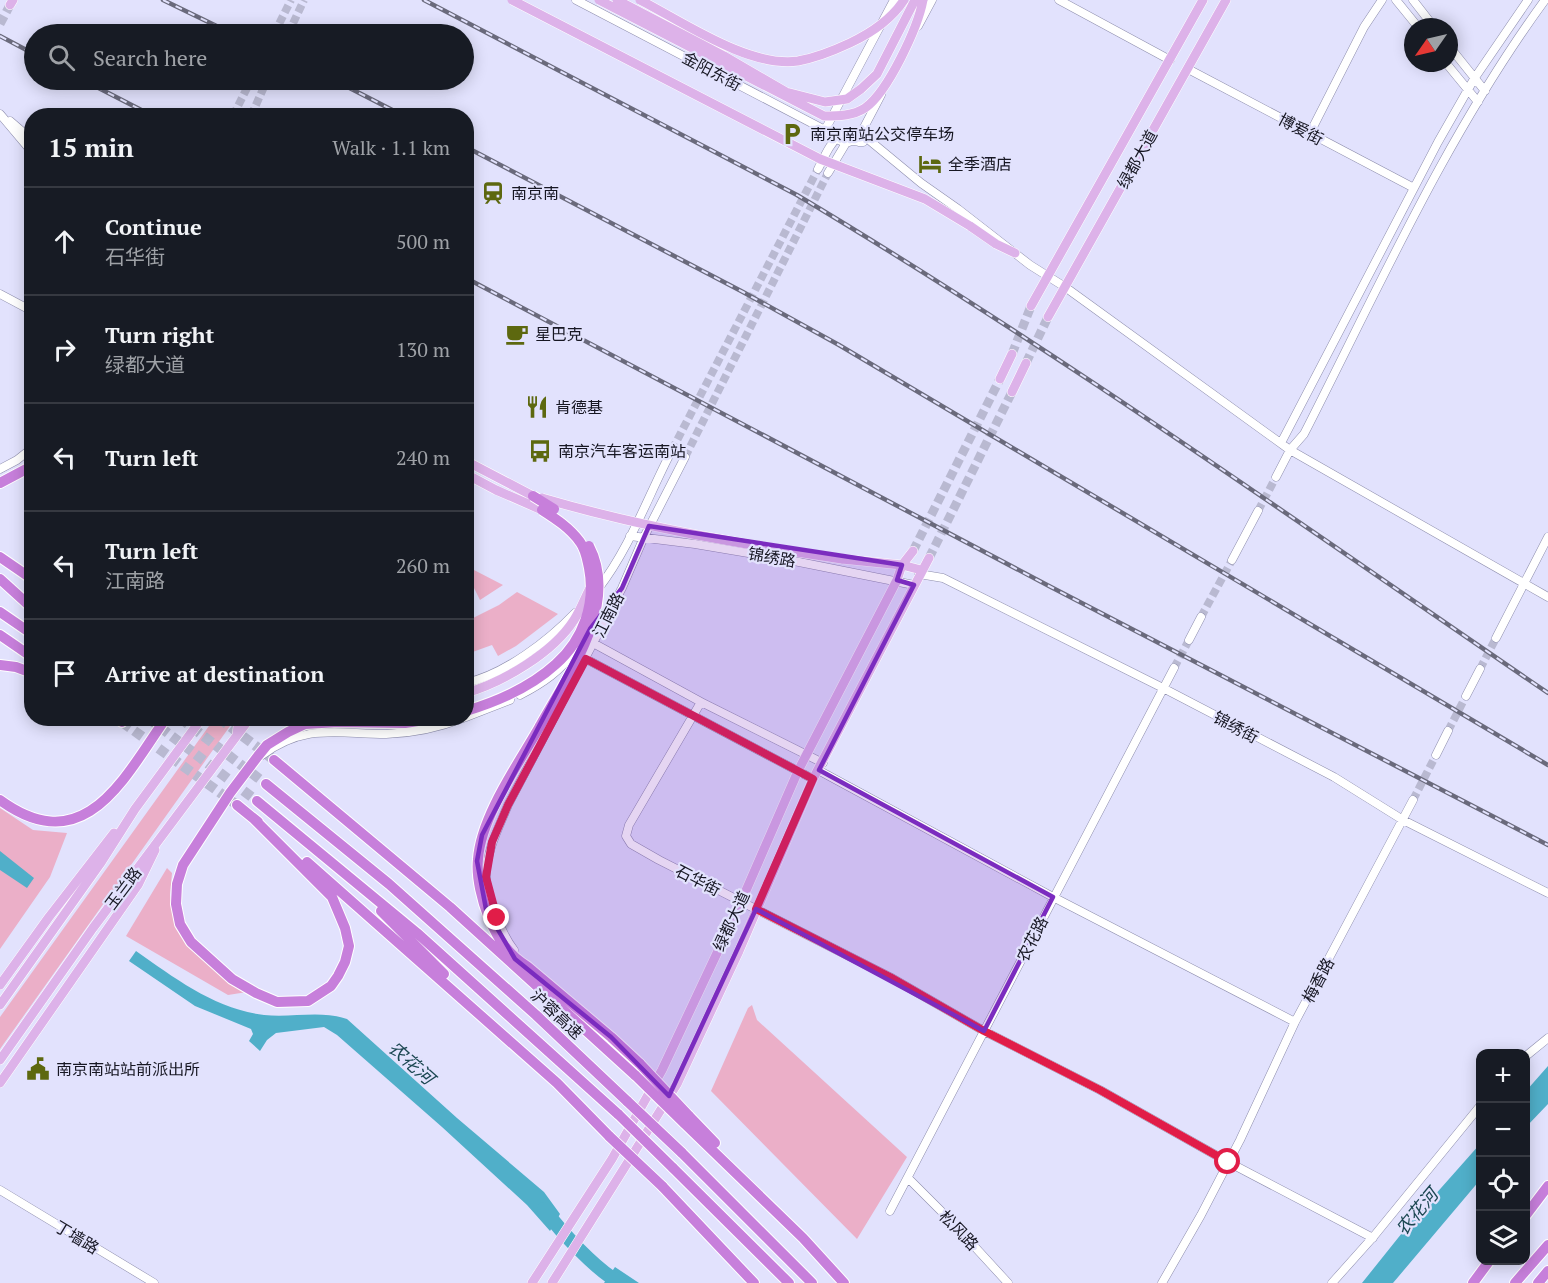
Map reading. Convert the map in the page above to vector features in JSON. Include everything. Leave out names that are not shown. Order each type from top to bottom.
[{"type":"highway","points":[[0,483],[24,470]]},
{"type":"highway","points":[[533,496],[574,525],[588,543],[600,584],[592,623],[582,648],[508,782],[482,835],[477,861],[482,896],[494,930],[515,959],[528,967],[611,1036],[640,1064],[686,1119],[844,1283]]},
{"type":"highway","points":[[542,510],[563,516]]},
{"type":"highway","points":[[542,510],[562,523],[582,544],[591,581]]},
{"type":"highway","points":[[474,709],[516,692],[537,679],[556,664],[573,645],[580,634],[591,604],[588,543]]},
{"type":"highway","points":[[0,557],[24,574]]},
{"type":"highway","points":[[0,579],[24,602]]},
{"type":"highway","points":[[0,590],[24,605]]},
{"type":"highway","points":[[0,612],[24,628]]},
{"type":"highway","points":[[0,635],[24,652]]},
{"type":"highway","points":[[0,665],[24,670]]},
{"type":"highway","points":[[0,800],[14,811],[35,820],[51,823],[69,821],[83,816],[97,807],[107,796],[160,726]]},
{"type":"highway","points":[[254,819],[332,897],[345,928],[349,946],[338,976],[331,986],[308,1001],[277,1002],[232,979],[191,942],[180,924],[176,904],[177,884],[183,865],[224,803],[267,745],[301,726]]},
{"type":"highway","points":[[274,760],[450,907],[686,1119]]},
{"type":"highway","name":"沪蓉高速","points":[[266,784],[389,884],[527,1007],[681,1152],[812,1283]]},
{"type":"highway","name":"沪蓉高速","points":[[257,801],[426,941],[619,1115],[789,1283]]},
{"type":"highway","points":[[237,805],[311,866],[557,1083]]},
{"type":"highway","points":[[350,878],[407,938],[662,1186],[754,1283]]},
{"type":"highway","points":[[1529,1211],[1548,1186]]},
{"type":"highway","points":[[1515,1283],[1548,1245]]},
{"type":"highway","points":[[1473,1283],[1486,1265]]},
{"type":"highway","points":[[1538,1283],[1548,1271]]},
{"type":"main road","points":[[512,0],[820,159],[925,199],[996,244],[1015,253]]},
{"type":"main road","points":[[599,0],[824,117],[847,115],[867,107],[888,80],[905,49],[917,22],[923,0]]},
{"type":"main road","points":[[617,0],[724,56],[786,92],[825,102],[847,99],[877,74],[915,0]]},
{"type":"main road","points":[[640,0],[747,55],[776,61],[798,61],[861,37],[883,23],[904,0]]},
{"type":"main road","name":"绿都大道","points":[[1031,306],[1203,0]]},
{"type":"main road","name":"绿都大道","points":[[1048,317],[1226,0]]},
{"type":"main road","points":[[1000,379],[1012,354]]},
{"type":"main road","points":[[1012,392],[1026,363]]},
{"type":"main road","points":[[474,465],[533,496],[600,515],[669,530],[842,559],[902,565],[920,572]]},
{"type":"main road","points":[[474,478],[542,510]]},
{"type":"main road","name":"绿都大道","points":[[532,1283],[612,1159],[662,1070],[741,902],[798,771],[897,580],[902,565],[914,551]]},
{"type":"main road","name":"绿都大道","points":[[552,1283],[677,1084],[739,951],[813,779],[929,558]]},
{"type":"main road","points":[[474,690],[522,668],[543,651],[574,620],[591,581]]},
{"type":"main road","name":"玉兰路","points":[[0,1005],[100,864],[135,809],[196,726]]},
{"type":"main road","points":[[237,737],[238,726]]},
{"type":"main road","name":"玉兰路","points":[[0,1060],[93,928],[245,726]]},
{"type":"main road","points":[[0,985],[95,856],[135,809]]},
{"type":"main road","points":[[0,1083],[138,885],[168,827]]},
{"type":"street","name":"金阳东街","points":[[576,0],[846,143]]},
{"type":"street","points":[[825,130],[894,0]]},
{"type":"street","points":[[905,49],[931,0]]},
{"type":"street","points":[[828,173],[846,143],[859,138],[931,0]]},
{"type":"street","points":[[1059,0],[1170,60]]},
{"type":"street","points":[[1310,133],[1364,27],[1382,0]]},
{"type":"street","points":[[1396,0],[1411,18]]},
{"type":"street","points":[[1413,0],[1427,18]]},
{"type":"street","points":[[1281,443],[1467,90],[1528,0]]},
{"type":"street","points":[[1276,477],[1290,450],[1304,434],[1450,148],[1515,41],[1545,0]]},
{"type":"street","points":[[1458,58],[1485,90]]},
{"type":"street","name":"博爱街","points":[[1188,69],[1414,188]]},
{"type":"street","points":[[1453,72],[1478,102]]},
{"type":"street","points":[[0,113],[24,133]]},
{"type":"street","points":[[0,113],[24,142]]},
{"type":"street","points":[[818,169],[834,138],[844,134],[859,138],[884,151],[921,183],[958,208],[1047,278],[1065,287],[1290,450],[1548,597]]},
{"type":"street","points":[[0,294],[24,307]]},
{"type":"street","name":"江南路","points":[[474,680],[493,673],[522,657],[558,630],[596,591],[609,575],[672,450]]},
{"type":"street","points":[[0,469],[24,454]]},
{"type":"street","name":"江南路","points":[[528,967],[511,947],[497,918],[486,877],[492,842],[508,805],[622,588],[644,537],[685,457]]},
{"type":"street","points":[[1232,560],[1258,511]]},
{"type":"street","name":"锦绣路","points":[[630,536],[777,558],[914,585]]},
{"type":"street","points":[[1496,638],[1548,537]]},
{"type":"street","name":"锦绣街","points":[[920,572],[943,578],[1163,688],[1334,777],[1403,820],[1548,893]]},
{"type":"street","points":[[474,715],[546,682],[566,663],[622,588]]},
{"type":"street","points":[[1189,640],[1201,617]]},
{"type":"street","points":[[593,643],[701,702],[806,755],[821,766],[1053,897],[1295,1022]]},
{"type":"street","points":[[586,659],[813,779]]},
{"type":"street","name":"农花路","points":[[890,1211],[1174,669]]},
{"type":"street","points":[[1466,696],[1480,669]]},
{"type":"street","name":"石华街","points":[[701,702],[629,825],[626,836],[631,844],[890,977],[984,1031],[1100,1090],[1228,1162],[1373,1238]]},
{"type":"street","points":[[252,764],[279,743],[309,733],[385,734],[421,731],[438,726]]},
{"type":"street","points":[[1436,755],[1448,731]]},
{"type":"street","name":"梅香路","points":[[1162,1283],[1228,1162],[1295,1022],[1413,800]]},
{"type":"street","points":[[1530,1053],[1548,1038]]},
{"type":"street","points":[[1332,1283],[1373,1238],[1476,1111]]},
{"type":"street","name":"松风路","points":[[908,1178],[1008,1283]]},
{"type":"street","name":"丁墙路","points":[[0,1190],[154,1283]]},
{"type":"highlighted area","points":[[649,526],[902,565],[897,580],[914,585],[819,770],[1053,897],[984,1031],[756,909],[669,1096],[611,1037],[515,959],[486,909],[477,861],[482,835],[590,629],[622,588]]},
{"type":"shaded area","points":[[474,570],[503,585],[480,600],[474,588]]},
{"type":"shaded area","points":[[517,592],[558,614],[516,646],[498,656],[492,645],[474,651],[474,618],[499,605]]},
{"type":"shaded area","points":[[209,726],[230,726],[0,1049],[0,1017]]},
{"type":"shaded area","points":[[0,808],[33,830],[67,833],[50,877],[0,949]]},
{"type":"shaded area","points":[[167,868],[172,873],[170,895],[175,922],[247,992],[228,995],[126,936]]},
{"type":"shaded area","points":[[752,1005],[757,1020],[907,1157],[857,1239],[711,1091],[748,1008]]},
{"type":"water","points":[[0,851],[34,878],[27,888],[0,870]]},
{"type":"water","points":[[136,951],[197,991],[246,1012],[274,1016],[327,1015],[347,1019],[457,1118],[544,1192],[560,1214],[550,1231],[527,1205],[337,1035],[324,1027],[276,1033],[267,1040],[260,1051],[249,1041],[253,1034],[251,1029],[195,1006],[129,961]]},
{"type":"water","points":[[1548,1066],[1548,1104],[1530,1123],[1530,1103],[1530,1086]]},
{"type":"water","points":[[1476,1149],[1476,1185],[1393,1283],[1362,1283],[1410,1223]]},
{"type":"water","points":[[615,1267],[639,1283],[604,1283]]},
{"type":"waterway","name":"农花河","points":[[544,1209],[579,1249],[600,1269],[620,1283]]},
{"type":"tunnel","points":[[279,24],[291,0]]},
{"type":"tunnel","points":[[293,24],[304,0]]},
{"type":"tunnel","points":[[0,24],[10,5]]},
{"type":"tunnel","points":[[237,108],[246,90]]},
{"type":"tunnel","points":[[255,108],[263,90]]},
{"type":"tunnel","points":[[672,450],[818,169]]},
{"type":"tunnel","points":[[685,457],[828,173]]},
{"type":"tunnel","points":[[1012,354],[1031,306]]},
{"type":"tunnel","points":[[1026,363],[1048,317]]},
{"type":"tunnel","points":[[913,551],[1000,379]]},
{"type":"tunnel","points":[[929,558],[1012,392]]},
{"type":"tunnel","points":[[1258,511],[1276,477]]},
{"type":"tunnel","points":[[1201,617],[1232,560]]},
{"type":"tunnel","points":[[1480,669],[1496,638]]},
{"type":"tunnel","points":[[1174,668],[1189,640]]},
{"type":"tunnel","points":[[1448,731],[1466,696]]},
{"type":"tunnel","points":[[128,726],[237,805]]},
{"type":"tunnel","points":[[159,726],[257,801]]},
{"type":"tunnel","points":[[190,726],[266,784]]},
{"type":"tunnel","points":[[229,726],[274,760]]},
{"type":"tunnel","points":[[1413,800],[1436,755]]},
{"type":"railway","points":[[163,0],[212,24]]},
{"type":"railway","points":[[424,0],[470,24]]},
{"type":"railway","points":[[474,26],[797,195],[893,254],[1176,438],[1548,693]]},
{"type":"railway","points":[[0,36],[24,49]]},
{"type":"railway","points":[[102,90],[137,108]]},
{"type":"railway","points":[[353,90],[388,108]]},
{"type":"railway","points":[[474,151],[839,345],[1548,765]]},
{"type":"railway","points":[[474,282],[1049,586],[1548,845]]},
{"type":"place","name":"南京南站公交停车场","points":[[792,134]]},
{"type":"place","name":"全季酒店","points":[[930,164]]},
{"type":"place","name":"南京南","points":[[493,193]]},
{"type":"place","name":"星巴克","points":[[517,334]]},
{"type":"place","name":"肯德基","points":[[537,407]]},
{"type":"place","name":"南京汽车客运南站","points":[[540,451]]},
{"type":"place","name":"南京南站站前派出所","points":[[38,1069]]},
{"type":"route","points":[[497,918],[486,877],[492,842],[508,805],[586,659],[813,779],[756,909],[890,977],[984,1031],[1100,1090],[1228,1162]]}]
